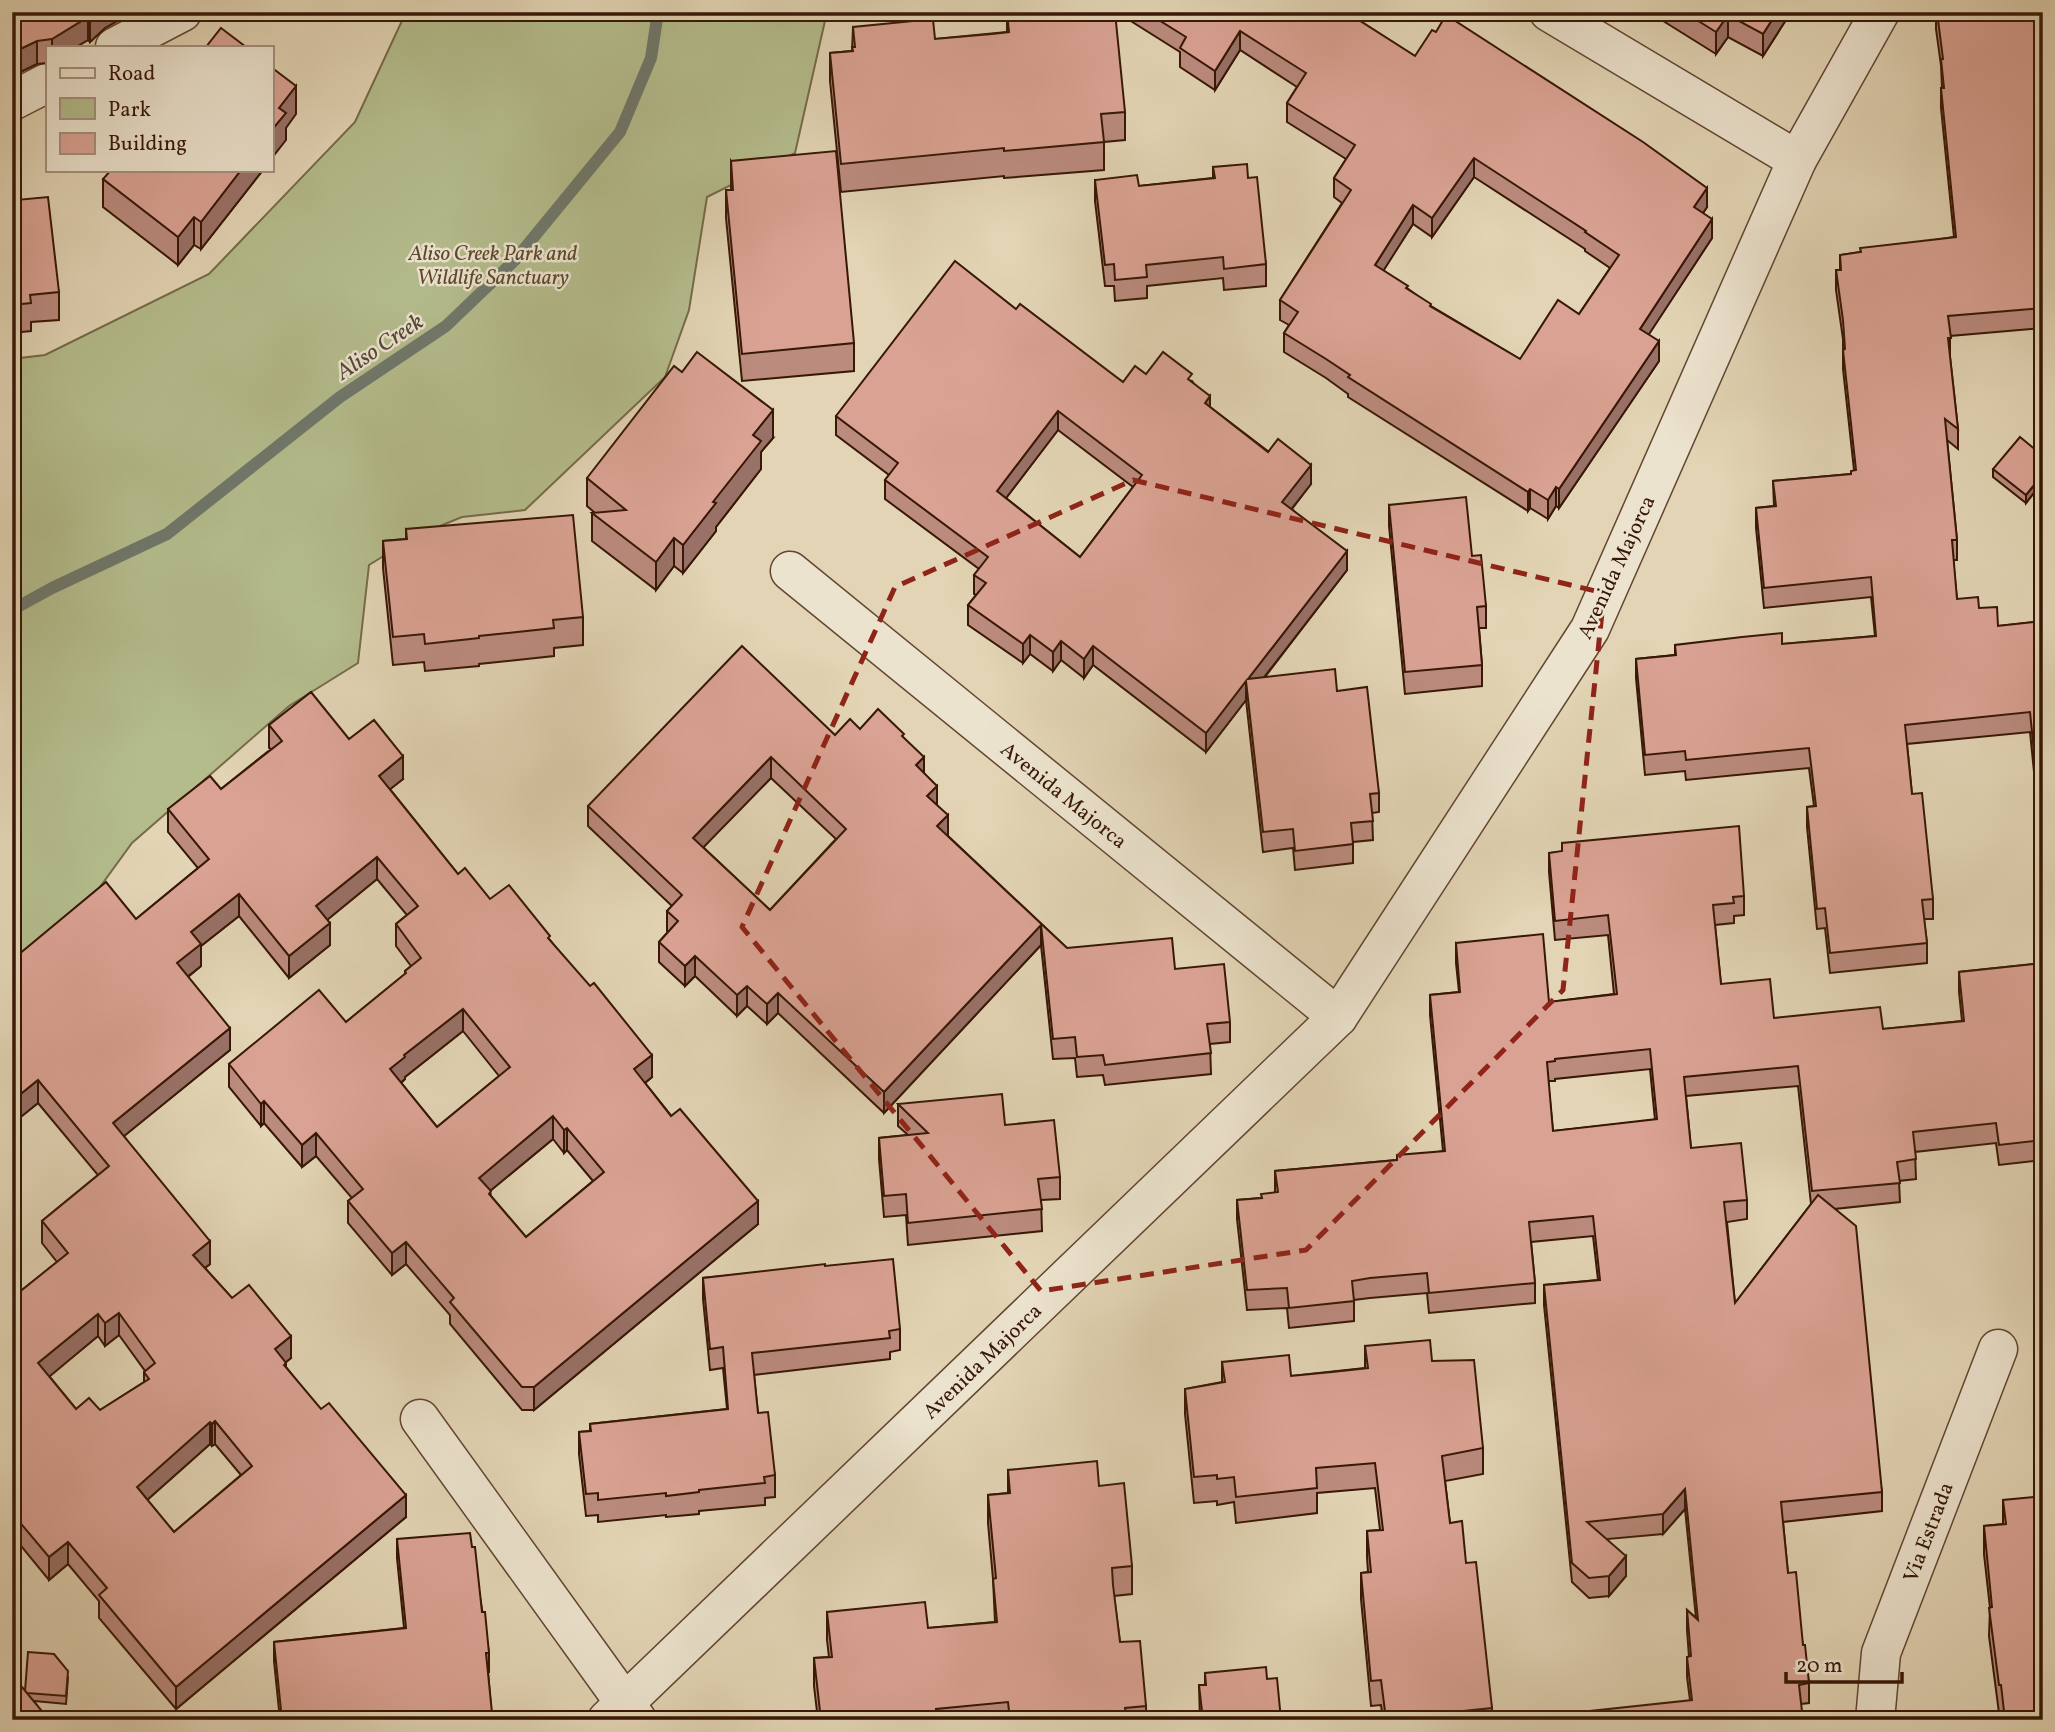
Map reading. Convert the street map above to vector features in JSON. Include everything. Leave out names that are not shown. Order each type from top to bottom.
[{"type":"street","points":[[117,46],[181,12]]},
{"type":"street","points":[[1549,12],[1797,160]]},
{"type":"street","name":"Avenida Majorca","points":[[420,1419],[623,1714],[1338,1017],[1590,629],[1797,160],[1880,12]]},
{"type":"street","points":[[12,101],[46,84]]},
{"type":"street","name":"Avenida Majorca","points":[[790,571],[1338,1017]]},
{"type":"street","name":"Via Estrada","points":[[1875,1720],[1881,1653],[1998,1349]]},
{"type":"highlighted area","points":[[1133,480],[1604,593],[1563,990],[1306,1250],[1041,1291],[742,927],[895,587]]},
{"type":"green space","name":"Aliso Creek Park and Wildlife Sanctuary","points":[[406,12],[827,12],[795,153],[707,197],[689,310],[665,377],[525,510],[462,517],[418,535],[369,565],[358,663],[289,706],[132,843],[89,902],[12,968],[12,359],[45,355],[209,274],[355,122]]},
{"type":"building","points":[[12,12],[97,12],[90,19],[88,17],[52,39],[37,41],[12,53]]},
{"type":"building","points":[[1007,12],[1115,12],[1125,112],[1101,114],[1104,142],[1004,151],[1004,148],[841,164],[830,53],[853,51],[853,27],[933,19],[935,39],[992,34],[1009,32]]},
{"type":"building","points":[[1146,12],[1346,12],[1415,56],[1432,30],[1436,32],[1446,15],[1643,142],[1707,188],[1694,207],[1712,219],[1640,329],[1659,341],[1559,489],[1556,487],[1548,500],[1530,489],[1528,492],[1284,333],[1298,312],[1280,300],[1351,190],[1334,178],[1355,145],[1287,103],[1306,73],[1240,31],[1215,71],[1180,48],[1186,37]],"holes":[[[1474,158],[1619,255],[1579,314],[1558,300],[1520,359],[1430,306],[1431,304],[1406,288],[1408,286],[1375,265],[1413,205],[1432,218]]]},
{"type":"building","points":[[1684,12],[1777,12],[1763,34],[1728,15],[1716,32]]},
{"type":"building","points":[[1937,12],[2043,12],[2043,308],[1948,316],[1958,429],[1945,419],[1957,540],[1952,540],[1957,599],[1978,597],[1979,608],[1997,607],[1998,626],[2043,621],[2043,841],[2030,712],[1905,725],[1912,794],[1922,793],[1933,899],[1922,900],[1927,943],[1830,953],[1825,908],[1817,909],[1807,807],[1816,806],[1809,748],[1686,760],[1685,751],[1645,755],[1636,659],[1676,655],[1675,645],[1782,633],[1782,644],[1876,636],[1871,577],[1764,588],[1756,508],[1776,506],[1773,481],[1851,474],[1851,471],[1856,470],[1836,270],[1841,270],[1840,255],[1861,252],[1860,248],[1956,237],[1941,88],[1944,88],[1943,59]]},
{"type":"building","points":[[221,28],[245,46],[207,46]]},
{"type":"building","points":[[273,69],[296,86],[279,108],[286,113],[273,129]]},
{"type":"building","points":[[836,151],[854,343],[742,354],[726,190],[733,190],[731,161]]},
{"type":"building","points":[[1247,164],[1248,178],[1257,177],[1266,264],[1224,269],[1223,257],[1146,265],[1147,277],[1115,280],[1114,264],[1105,265],[1095,180],[1137,175],[1139,186],[1215,178],[1213,167]]},
{"type":"building","points":[[109,172],[239,172],[201,222],[194,217],[178,237],[103,179]]},
{"type":"building","points":[[16,190],[17,200],[48,197],[59,292],[30,295],[31,303],[12,305],[12,191]]},
{"type":"building","points":[[955,261],[1016,309],[1020,304],[1123,382],[1135,366],[1146,374],[1163,352],[1192,374],[1188,379],[1210,396],[1205,403],[1268,452],[1278,439],[1311,465],[1282,502],[1347,551],[1248,679],[1335,669],[1337,691],[1367,687],[1379,793],[1370,794],[1373,821],[1351,823],[1353,844],[1295,851],[1293,829],[1263,832],[1246,681],[1206,733],[1093,646],[1084,659],[1061,641],[1053,652],[1030,635],[1023,644],[968,605],[986,583],[974,575],[988,557],[885,480],[898,463],[836,416]],"holes":[[[1058,411],[1142,475],[1080,557],[997,491]]]},
{"type":"building","points":[[697,352],[773,410],[753,435],[761,441],[713,502],[716,503],[683,545],[674,538],[656,562],[592,513],[626,510],[587,478],[674,366],[682,372]]},
{"type":"building","points":[[2020,437],[2043,456],[2043,474],[2026,495],[1993,469]]},
{"type":"building","points":[[1466,497],[1472,556],[1481,555],[1486,606],[1477,607],[1482,665],[1405,672],[1389,505]]},
{"type":"building","points":[[573,515],[583,617],[553,620],[554,628],[425,644],[424,634],[393,637],[383,541],[407,539],[406,529]]},
{"type":"building","points":[[742,646],[835,735],[850,719],[860,729],[878,709],[924,757],[916,765],[937,786],[927,796],[948,815],[937,826],[1067,948],[1172,938],[1175,969],[1224,964],[1230,1022],[1207,1024],[1211,1053],[1105,1065],[1103,1055],[1077,1057],[1075,1037],[1053,1039],[1041,925],[884,1092],[778,993],[767,1004],[747,986],[737,995],[695,956],[685,966],[659,942],[678,921],[667,911],[682,895],[588,806]],"holes":[[[771,757],[846,829],[770,910],[693,838]]]},
{"type":"building","points":[[311,692],[349,739],[374,720],[403,756],[379,776],[458,874],[465,868],[490,899],[509,885],[550,936],[548,938],[590,986],[594,983],[652,1055],[634,1069],[671,1116],[680,1109],[758,1201],[534,1387],[522,1387],[450,1302],[454,1298],[406,1242],[392,1253],[348,1201],[363,1189],[316,1133],[302,1145],[264,1101],[261,1104],[229,1064],[319,990],[346,1022],[406,973],[405,971],[421,958],[396,924],[418,906],[377,857],[316,906],[330,923],[289,956],[239,894],[191,932],[201,944],[177,963],[230,1028],[113,1123],[210,1241],[193,1255],[232,1298],[249,1285],[291,1336],[275,1349],[286,1363],[284,1365],[321,1409],[329,1403],[406,1495],[176,1687],[99,1595],[107,1588],[68,1542],[49,1557],[12,1513],[12,1298],[68,1253],[42,1221],[109,1166],[38,1080],[12,1101],[12,960],[106,882],[136,919],[209,859],[168,809],[210,776],[221,789],[282,741],[269,725]],"holes":[[[463,1009],[510,1067],[437,1127],[390,1069],[405,1057],[404,1055]],[[553,1116],[564,1130],[567,1128],[604,1172],[526,1237],[489,1194],[491,1191],[479,1178]],[[119,1313],[155,1363],[144,1372],[149,1379],[100,1410],[89,1398],[76,1409],[38,1363],[98,1314],[105,1323]],[[215,1421],[252,1466],[174,1532],[137,1487],[210,1422],[212,1424]]]},
{"type":"building","points":[[1739,826],[1744,896],[1733,897],[1734,903],[1713,905],[1721,984],[1770,979],[1774,1018],[1880,1007],[1883,1029],[1964,1021],[1959,972],[2043,963],[2043,1140],[1999,1145],[1996,1123],[1913,1132],[1916,1159],[1897,1162],[1900,1183],[1812,1191],[1798,1066],[1684,1077],[1691,1148],[1741,1143],[1747,1200],[1724,1202],[1735,1303],[1818,1195],[1856,1226],[1882,1492],[1781,1502],[1788,1573],[1796,1572],[1809,1683],[1799,1685],[1803,1720],[1505,1720],[1692,1700],[1687,1657],[1691,1656],[1687,1610],[1698,1620],[1685,1489],[1663,1514],[1587,1522],[1626,1556],[1609,1576],[1589,1578],[1572,1563],[1544,1285],[1600,1280],[1593,1216],[1529,1222],[1535,1283],[1429,1293],[1427,1273],[1370,1278],[1352,1281],[1354,1301],[1289,1308],[1287,1288],[1247,1290],[1237,1200],[1262,1198],[1261,1194],[1278,1192],[1275,1171],[1397,1160],[1397,1155],[1445,1151],[1430,995],[1460,992],[1456,943],[1543,934],[1549,1002],[1617,994],[1608,915],[1555,921],[1549,853],[1562,851],[1562,843]],"holes":[[[1650,1049],[1657,1119],[1553,1131],[1547,1062]]]},
{"type":"building","points":[[1002,1094],[1005,1125],[1054,1120],[1060,1177],[1038,1179],[1042,1209],[908,1223],[906,1194],[884,1196],[879,1138],[928,1133],[898,1104]]},
{"type":"building","points":[[893,1259],[900,1329],[889,1331],[890,1338],[752,1353],[758,1413],[768,1412],[775,1475],[764,1477],[765,1483],[666,1496],[666,1493],[598,1500],[598,1493],[586,1494],[579,1432],[591,1431],[590,1424],[728,1409],[723,1347],[710,1349],[703,1278]]},
{"type":"building","points":[[1430,1340],[1432,1361],[1474,1360],[1483,1448],[1442,1456],[1450,1523],[1462,1521],[1466,1563],[1476,1562],[1492,1708],[1386,1719],[1381,1680],[1371,1681],[1361,1573],[1371,1572],[1367,1531],[1383,1530],[1375,1463],[1316,1468],[1317,1488],[1236,1497],[1234,1477],[1194,1477],[1185,1389],[1225,1382],[1222,1362],[1289,1355],[1291,1376],[1332,1372],[1368,1368],[1365,1346]]},
{"type":"building","points":[[1097,1461],[1099,1486],[1124,1483],[1132,1566],[1112,1568],[1113,1585],[1120,1642],[1140,1641],[1146,1706],[1125,1708],[1127,1720],[1010,1720],[1008,1702],[936,1709],[937,1720],[821,1720],[814,1658],[832,1657],[827,1612],[925,1602],[928,1628],[997,1622],[993,1579],[996,1578],[988,1495],[1010,1493],[1008,1470]]},
{"type":"building","points":[[2043,1496],[2043,1720],[2005,1720],[1989,1608],[1992,1607],[1984,1526],[2006,1524],[2003,1500]]},
{"type":"building","points":[[470,1533],[472,1547],[475,1547],[482,1612],[485,1612],[492,1713],[484,1714],[484,1720],[282,1720],[274,1642],[406,1628],[397,1539]]},
{"type":"building","points":[[28,1652],[54,1654],[68,1671],[66,1696],[25,1691]]},
{"type":"building","points":[[1266,1667],[1267,1679],[1277,1678],[1281,1720],[1203,1720],[1199,1685],[1206,1685],[1205,1673]]},
{"type":"building","points":[[12,1675],[46,1716],[42,1720],[12,1720]]},
{"type":"waterway","name":"Aliso Creek","points":[[12,610],[52,588],[167,534],[340,397],[446,326],[515,260],[620,132],[651,58],[658,12]]}]
